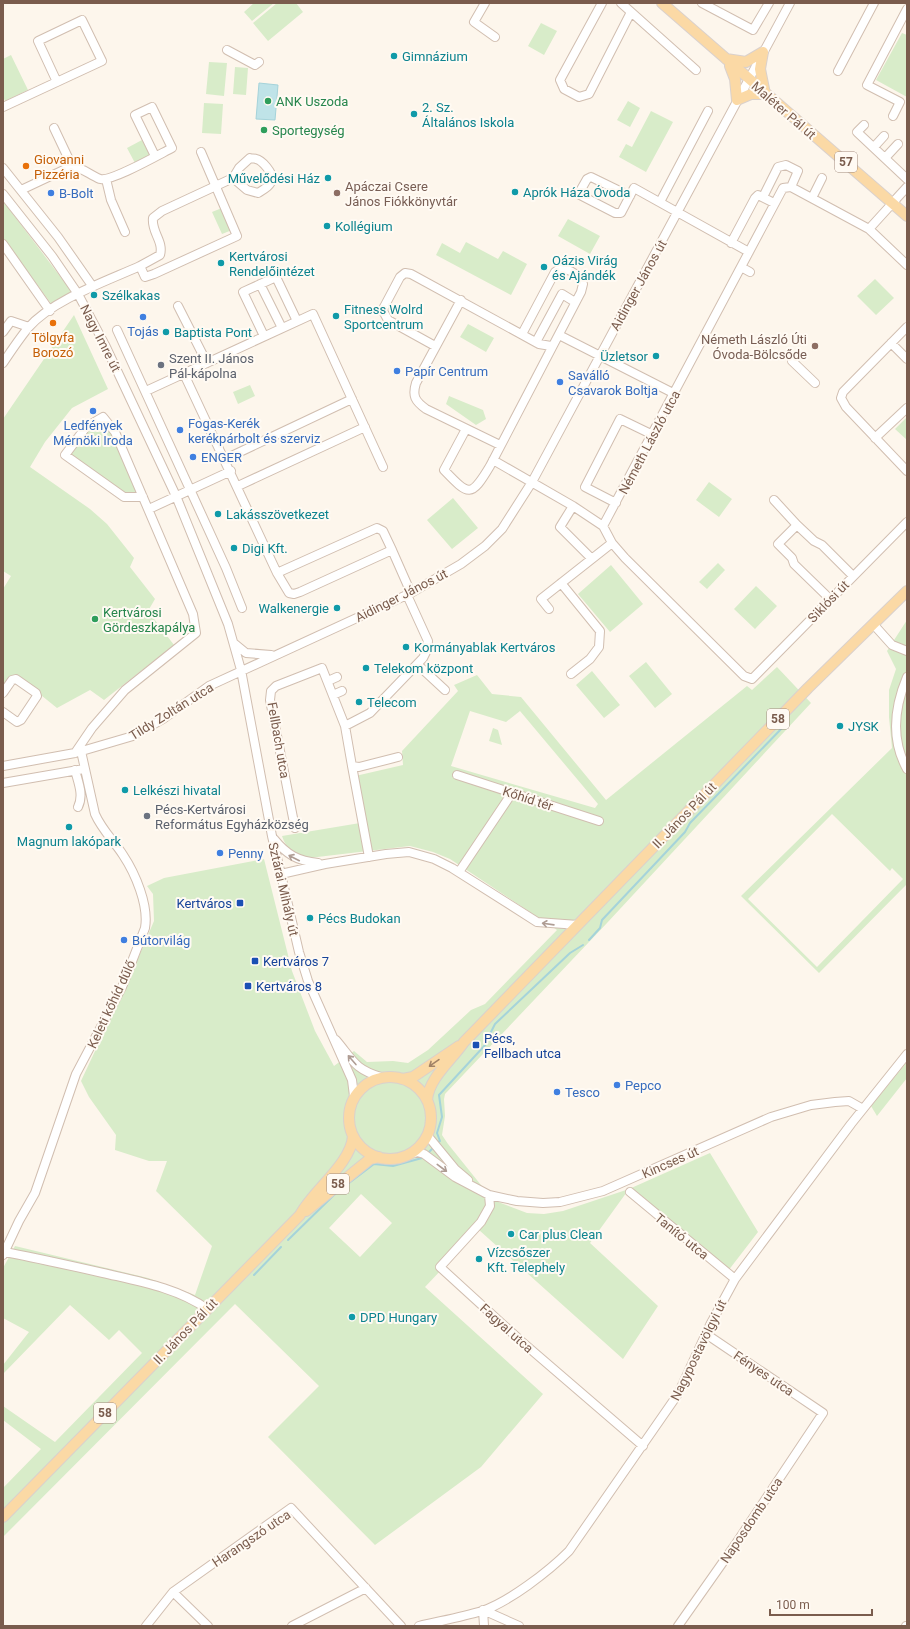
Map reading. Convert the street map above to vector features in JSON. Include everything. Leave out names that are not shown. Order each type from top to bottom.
[{"type":"main road","name":"Maléter Pál út","points":[[662,3],[907,216]]},
{"type":"main road","points":[[725,59],[746,62],[763,52]]},
{"type":"main road","points":[[725,59],[732,69],[736,79],[737,100],[751,94],[765,94],[760,69],[763,52]]},
{"type":"main road","name":"II. János Pál út","points":[[464,1042],[808,688],[907,591]]},
{"type":"main road","name":"58","points":[[403,1079],[413,1077],[464,1042]]},
{"type":"main road","name":"58","points":[[300,1215],[370,1159],[379,1157],[397,1158],[409,1154],[420,1146],[427,1135],[431,1117],[427,1100],[428,1091],[432,1082],[464,1042]]},
{"type":"main road","name":"58","points":[[381,1077],[392,1076],[403,1079],[416,1086],[427,1100]]},
{"type":"main road","points":[[354,1096],[368,1083],[381,1077]]},
{"type":"main road","name":"58","points":[[354,1096],[348,1115],[353,1136],[363,1149],[379,1157]]},
{"type":"main road","name":"II. János Pál út","points":[[3,1517],[300,1215],[306,1204],[350,1151],[353,1136]]},
{"type":"street","points":[[485,3],[474,22],[495,37]]},
{"type":"street","points":[[602,3],[560,80],[564,89],[578,97],[589,94],[631,12]]},
{"type":"street","points":[[621,3],[696,70]]},
{"type":"street","points":[[702,3],[753,30],[769,3]]},
{"type":"street","name":"Aidinger János út","points":[[242,670],[409,594],[461,564],[485,546],[502,529],[532,482],[599,356],[678,214],[748,79],[790,3]]},
{"type":"street","points":[[838,71],[874,3]]},
{"type":"street","points":[[893,116],[900,102],[867,85],[907,9]]},
{"type":"street","points":[[3,107],[57,82],[102,61],[82,20],[38,41],[57,82]]},
{"type":"street","points":[[227,50],[255,65],[259,62]]},
{"type":"street","points":[[21,190],[72,166],[89,172],[100,179],[114,177],[172,148],[152,107],[135,115],[155,156]]},
{"type":"street","points":[[660,202],[708,112]]},
{"type":"street","points":[[864,125],[857,132],[907,178]]},
{"type":"street","points":[[54,128],[72,166]]},
{"type":"street","points":[[874,147],[884,136]]},
{"type":"street","points":[[885,158],[898,144]]},
{"type":"street","points":[[140,266],[145,277],[237,236],[201,152]]},
{"type":"street","points":[[3,363],[29,327],[50,311],[78,294],[140,266],[154,259],[160,254],[162,248],[152,224],[153,218],[162,211],[233,178],[243,163],[250,158],[256,159],[271,175],[272,179],[270,184],[258,193],[247,190],[233,178]]},
{"type":"street","points":[[762,197],[778,167],[786,165],[798,172],[791,186],[869,229],[907,265]]},
{"type":"street","name":"Nagy Imre út","points":[[3,168],[58,237],[93,287]]},
{"type":"street","points":[[630,196],[591,177],[587,179],[579,193],[615,214],[621,213],[630,196],[634,188],[678,214],[749,252]]},
{"type":"street","points":[[812,198],[822,178]]},
{"type":"street","points":[[106,179],[111,200],[124,232]]},
{"type":"street","name":"Németh László utca","points":[[603,526],[651,434],[675,394],[774,203],[783,188],[791,186]]},
{"type":"street","points":[[869,229],[889,207],[894,205],[896,199],[907,187]]},
{"type":"street","name":"Nagy Imre út","points":[[3,194],[38,236],[78,294],[105,345],[176,496],[235,644],[242,670]]},
{"type":"street","points":[[731,243],[754,198],[758,195],[774,203]]},
{"type":"street","points":[[3,244],[50,311]]},
{"type":"street","points":[[741,267],[750,272]]},
{"type":"street","points":[[466,429],[444,470],[461,487],[467,490],[472,490],[479,484],[551,346],[559,335],[576,302],[583,284],[582,280],[577,275],[563,268],[559,268],[555,272],[522,334]]},
{"type":"street","points":[[436,346],[388,320],[384,315],[384,307],[400,277],[405,273],[411,274],[461,300],[536,342],[551,346]]},
{"type":"street","points":[[264,336],[243,292],[260,284],[276,277],[297,321]]},
{"type":"street","points":[[260,284],[282,328]]},
{"type":"street","points":[[536,342],[562,294],[576,302]]},
{"type":"street","points":[[461,300],[416,383],[413,392],[418,403],[426,409],[500,445]]},
{"type":"street","points":[[178,306],[207,363]]},
{"type":"street","points":[[146,391],[313,314],[383,467]]},
{"type":"street","points":[[3,332],[11,320],[29,327]]},
{"type":"street","points":[[907,327],[843,392],[841,398],[846,407],[907,471]]},
{"type":"street","name":"Nagy Imre út","points":[[117,330],[146,391],[242,608]]},
{"type":"street","points":[[559,335],[675,394]]},
{"type":"street","points":[[891,343],[907,359]]},
{"type":"street","points":[[792,361],[815,383]]},
{"type":"street","points":[[184,374],[231,471],[277,573],[285,588],[289,592],[294,594],[392,550]]},
{"type":"street","points":[[225,459],[352,400]]},
{"type":"street","points":[[875,438],[907,408]]},
{"type":"street","points":[[78,752],[92,728],[124,690],[196,634],[194,614],[115,432],[109,422],[103,417],[86,427],[65,455],[124,497],[143,497]]},
{"type":"street","points":[[616,503],[585,487],[620,419],[651,434]]},
{"type":"street","points":[[238,486],[365,428]]},
{"type":"street","points":[[492,460],[573,506],[603,526],[612,544],[541,599],[549,609]]},
{"type":"street","points":[[149,509],[231,471]]},
{"type":"street","points":[[774,500],[797,525],[814,541],[822,545],[853,576]]},
{"type":"street","points":[[573,506],[560,527],[592,559]]},
{"type":"street","name":"Siklósi út","points":[[612,544],[744,676],[749,679],[756,677],[830,599],[907,522]]},
{"type":"street","points":[[797,525],[778,544],[792,558],[794,564],[830,599]]},
{"type":"street","points":[[277,573],[378,528],[383,531],[392,550],[428,641],[427,650],[418,664],[370,713],[345,726]]},
{"type":"street","points":[[561,583],[600,631],[599,647],[590,659],[571,674]]},
{"type":"street","points":[[874,625],[892,645],[907,651]]},
{"type":"street","points":[[235,644],[246,653],[259,655],[276,654]]},
{"type":"street","points":[[418,664],[445,690]]},
{"type":"street","name":"Fellbach utca","points":[[295,828],[270,700],[271,691],[276,686],[322,668],[345,726],[369,857]]},
{"type":"street","name":"Tildy Zoltán utca","points":[[3,766],[78,752],[133,736],[163,718],[209,686],[242,670]]},
{"type":"street","name":"Sztárai Mihály út","points":[[242,670],[272,836],[296,940],[308,981],[352,1080],[354,1096]]},
{"type":"street","points":[[328,681],[337,677]]},
{"type":"street","points":[[907,677],[901,692],[896,716],[897,747],[907,770]]},
{"type":"street","points":[[3,693],[12,680],[16,679],[36,693],[36,696],[21,720],[17,722],[3,712]]},
{"type":"street","points":[[333,695],[342,691]]},
{"type":"street","points":[[338,707],[346,703]]},
{"type":"street","name":"Keleti kőhíd dűlő","points":[[4,1254],[19,1221],[36,1193],[76,1074],[122,988],[145,928],[146,915],[143,899],[128,864],[99,824],[78,752]]},
{"type":"street","points":[[352,766],[360,767],[398,757]]},
{"type":"street","points":[[3,783],[84,769]]},
{"type":"street","points":[[75,770],[81,794],[81,802],[78,806]]},
{"type":"street","name":"Kőhíd tér","points":[[457,775],[599,821]]},
{"type":"street","points":[[459,872],[512,793]]},
{"type":"street","points":[[272,836],[283,850],[294,858],[304,862],[325,864]]},
{"type":"street","points":[[280,874],[325,864],[409,852],[434,859],[459,872],[537,922],[578,925]]},
{"type":"street","name":"Sztárai Mihály út","points":[[331,1033],[358,1066],[367,1073],[381,1077]]},
{"type":"street","name":"Nagypostavölgyi út","points":[[419,1626],[483,1610],[521,1589],[562,1558],[574,1544],[644,1446],[678,1394],[722,1300],[735,1279],[863,1109],[907,1054]]},
{"type":"street","name":"Kincses út","points":[[475,1187],[489,1195],[517,1201],[543,1203],[579,1198],[603,1191],[771,1117],[812,1105],[835,1102],[849,1102],[863,1109]]},
{"type":"street","points":[[427,1135],[455,1169],[475,1187]]},
{"type":"street","points":[[409,1154],[417,1152],[424,1154],[455,1178],[475,1187]]},
{"type":"street","name":"Tanító utca","points":[[630,1192],[735,1279]]},
{"type":"street","points":[[434,1274],[481,1222],[490,1206],[489,1195]]},
{"type":"street","points":[[4,1254],[10,1253],[118,1276],[166,1290],[198,1303],[207,1309]]},
{"type":"street","name":"Fagyal utca","points":[[440,1267],[521,1341],[644,1446]]},
{"type":"street","name":"Fényes utca","points":[[706,1334],[823,1413]]},
{"type":"street","name":"Naposdomb utca","points":[[678,1626],[735,1545],[823,1413]]},
{"type":"street","name":"Harangszó utca","points":[[146,1626],[173,1592],[292,1508],[402,1626]]},
{"type":"street","points":[[292,1626],[366,1588]]},
{"type":"street","points":[[173,1592],[208,1626]]},
{"type":"street","points":[[484,1626],[483,1610],[519,1626]]},
{"type":"green space","points":[[254,3],[274,3],[252,21],[244,12]]},
{"type":"green space","points":[[277,3],[296,3],[303,12],[268,41],[253,23]]},
{"type":"green space","points":[[541,23],[557,31],[544,55],[528,46]]},
{"type":"green space","points":[[902,33],[907,35],[907,97],[876,80]]},
{"type":"green space","points":[[11,55],[28,90],[5,101],[3,97],[3,59]]},
{"type":"green space","points":[[209,62],[227,63],[224,96],[206,94]]},
{"type":"green space","points":[[235,67],[248,68],[246,95],[233,94]]},
{"type":"green space","points":[[628,101],[640,108],[630,127],[617,120]]},
{"type":"green space","points":[[204,103],[223,104],[221,134],[202,133]]},
{"type":"green space","points":[[651,111],[673,122],[646,172],[619,157],[626,144],[632,147]]},
{"type":"green space","points":[[142,140],[150,155],[135,163],[127,148]]},
{"type":"green space","points":[[3,201],[72,292],[52,305],[3,238]]},
{"type":"green space","points":[[222,208],[232,230],[222,234],[212,212]]},
{"type":"green space","points":[[568,219],[600,236],[590,254],[558,236]]},
{"type":"green space","points":[[466,242],[498,259],[503,251],[527,264],[511,295],[436,255],[442,243],[460,253]]},
{"type":"green space","points":[[875,279],[894,298],[876,315],[857,296]]},
{"type":"green space","points":[[74,315],[108,389],[72,408],[45,442],[30,467],[90,509],[107,524],[134,558],[130,567],[155,599],[148,611],[174,645],[104,700],[90,690],[57,708],[16,675],[3,693],[3,589],[11,576],[3,571],[3,419]]},
{"type":"green space","points":[[468,324],[494,338],[486,352],[460,337]]},
{"type":"green space","points":[[250,385],[255,396],[238,404],[233,392]]},
{"type":"green space","points":[[449,396],[483,410],[486,419],[476,425],[446,404]]},
{"type":"green space","points":[[907,417],[907,440],[895,429]]},
{"type":"green space","points":[[103,418],[108,422],[142,497],[124,497],[66,455],[86,427]]},
{"type":"green space","points":[[709,482],[732,499],[719,517],[696,500]]},
{"type":"green space","points":[[453,498],[478,528],[452,549],[427,520]]},
{"type":"green space","points":[[718,563],[725,570],[707,589],[699,582]]},
{"type":"green space","points":[[611,565],[643,604],[610,632],[578,594]]},
{"type":"green space","points":[[756,586],[777,606],[755,629],[734,609]]},
{"type":"green space","points":[[907,620],[907,884],[819,973],[741,896],[892,748],[889,717],[889,690],[896,669],[887,651]],"holes":[[[832,814],[890,871],[892,868],[903,879],[817,967],[748,899]]]},
{"type":"green space","points":[[646,662],[672,694],[655,708],[629,676]]},
{"type":"green space","points":[[777,667],[811,703],[607,923],[445,1094],[445,1116],[442,1135],[493,1200],[527,1213],[544,1214],[563,1211],[629,1189],[590,1243],[658,1306],[623,1359],[479,1230],[425,1287],[543,1394],[481,1467],[375,1545],[268,1437],[319,1386],[235,1304],[3,1537],[3,1488],[41,1449],[3,1420],[3,1406],[55,1442],[142,1353],[119,1330],[109,1340],[70,1305],[3,1374],[3,1365],[29,1332],[3,1318],[3,1268],[15,1246],[148,1278],[195,1295],[212,1246],[156,1191],[167,1161],[149,1161],[115,1150],[116,1135],[89,1097],[81,1081],[133,970],[154,921],[153,894],[147,886],[164,878],[264,859],[292,971],[315,1031],[334,1066],[354,1051],[367,1062],[393,1061],[408,1063],[428,1050],[471,1010],[485,1004],[557,930],[450,859],[433,852],[410,846],[309,858],[292,851],[286,845],[282,836],[360,823],[351,777],[403,765],[402,751],[458,691],[454,685],[477,675],[492,694],[521,697],[606,800],[747,686],[752,690]],"holes":[[[470,711],[506,722],[520,711],[598,804],[595,808],[451,766]],[[361,1194],[392,1223],[360,1257],[329,1228]]]},
{"type":"green space","points":[[592,671],[620,705],[604,718],[576,685]]},
{"type":"green space","points":[[493,728],[498,730],[502,745],[489,741]]},
{"type":"green space","points":[[907,1062],[907,1078],[877,1116],[871,1106]]},
{"type":"green space","points":[[710,1153],[758,1232],[728,1271],[629,1189]]},
{"type":"water","name":"ANK Uszoda","points":[[259,83],[278,85],[275,120],[256,119]]},
{"type":"waterway","points":[[589,940],[600,928],[602,920],[685,832],[690,823],[784,726]]},
{"type":"waterway","points":[[489,1036],[495,1024],[570,953],[583,945]]},
{"type":"waterway","points":[[438,1142],[440,1141],[437,1133],[442,1117],[439,1095],[487,1043]]},
{"type":"waterway","points":[[428,1153],[433,1148]]},
{"type":"waterway","points":[[349,1183],[374,1164],[393,1166],[422,1158]]},
{"type":"waterway","points":[[288,1240],[336,1193]]},
{"type":"waterway","points":[[254,1275],[281,1247]]},
{"type":"place","name":"Gimnázium","points":[[394,56]]},
{"type":"place","name":"ANK Uszoda","points":[[268,101]]},
{"type":"place","name":"2. Sz. Általános Iskola","points":[[414,114]]},
{"type":"place","name":"Sportegység","points":[[264,130]]},
{"type":"place","name":"Giovanni Pizzéria","points":[[26,166]]},
{"type":"place","name":"Művelődési Ház","points":[[328,178]]},
{"type":"place","name":"Aprók Háza Óvoda","points":[[515,192]]},
{"type":"place","name":"B-Bolt","points":[[51,193]]},
{"type":"place","name":"Apáczai Csere János Fiókkönyvtár","points":[[337,193]]},
{"type":"place","name":"Kollégium","points":[[327,226]]},
{"type":"place","name":"Kertvárosi Rendelőintézet","points":[[221,263]]},
{"type":"place","name":"Oázis Virág és Ajándék","points":[[544,267]]},
{"type":"place","name":"Szélkakas","points":[[94,295]]},
{"type":"place","name":"Fitness Wolrd Sportcentrum","points":[[336,316]]},
{"type":"place","name":"Tojás","points":[[143,317]]},
{"type":"place","name":"Tölgyfa Borozó","points":[[53,323]]},
{"type":"place","name":"Baptista Pont","points":[[166,332]]},
{"type":"place","name":"Németh László Úti Óvoda-Bölcsőde","points":[[815,346]]},
{"type":"place","name":"Üzletsor","points":[[656,356]]},
{"type":"place","name":"Szent II. János Pál-kápolna","points":[[161,365]]},
{"type":"place","name":"Papír Centrum","points":[[397,371]]},
{"type":"place","name":"Saválló Csavarok Boltja","points":[[560,382]]},
{"type":"place","name":"Ledfények Mérnöki Iroda","points":[[93,411]]},
{"type":"place","name":"Fogas-Kerék kerékpárbolt és szerviz","points":[[180,430]]},
{"type":"place","name":"ENGER","points":[[193,457]]},
{"type":"place","name":"Lakásszövetkezet","points":[[218,514]]},
{"type":"place","name":"Digi Kft.","points":[[234,548]]},
{"type":"place","name":"Walkenergie","points":[[337,608]]},
{"type":"place","name":"Kertvárosi Gördeszkapálya","points":[[95,619]]},
{"type":"place","name":"Kormányablak Kertváros","points":[[406,647]]},
{"type":"place","name":"Telekom központ","points":[[366,668]]},
{"type":"place","name":"Telecom","points":[[359,702]]},
{"type":"place","name":"JYSK","points":[[840,726]]},
{"type":"place","name":"Lelkészi hivatal","points":[[125,790]]},
{"type":"place","name":"Pécs-Kertvárosi Református Egyházközség","points":[[147,816]]},
{"type":"place","name":"Magnum lakópark","points":[[69,827]]},
{"type":"place","name":"Penny","points":[[220,853]]},
{"type":"place","name":"Kertváros","points":[[240,903]]},
{"type":"place","name":"Pécs Budokan","points":[[310,918]]},
{"type":"place","name":"Bútorvilág","points":[[124,940]]},
{"type":"place","name":"Kertváros 7","points":[[255,961]]},
{"type":"place","name":"Kertváros 8","points":[[248,986]]},
{"type":"place","name":"Pécs, Fellbach utca","points":[[476,1045]]},
{"type":"place","name":"Pepco","points":[[617,1085]]},
{"type":"place","name":"Tesco","points":[[557,1092]]},
{"type":"place","name":"Car plus Clean","points":[[511,1234]]},
{"type":"place","name":"Vízcsőszer Kft. Telephely","points":[[479,1259]]},
{"type":"place","name":"DPD Hungary","points":[[352,1317]]}]
